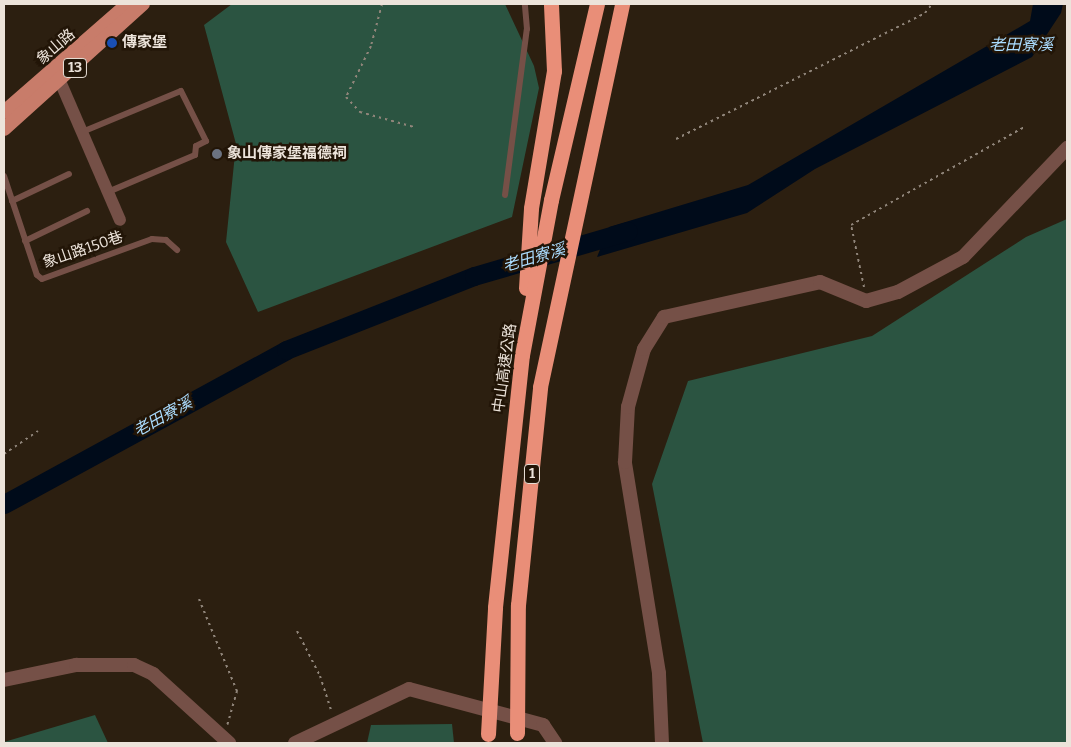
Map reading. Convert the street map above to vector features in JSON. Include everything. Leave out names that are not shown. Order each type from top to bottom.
[{"type":"highway","points":[[522,355],[531,208],[554,71],[551,4]]},
{"type":"highway","name":"中山高速公路","points":[[488,738],[495,607],[522,355],[551,200],[597,4]]},
{"type":"highway","name":"1","points":[[517,738],[518,605],[540,387],[580,192],[622,4]]},
{"type":"highway","points":[[612,50],[631,4]]},
{"type":"main road","name":"象山路","points":[[4,129],[128,4]]},
{"type":"main road","name":"象山路","points":[[4,112],[58,75],[143,4]]},
{"type":"street","points":[[58,75],[120,220]]},
{"type":"street","points":[[662,743],[659,673],[625,462],[628,407],[644,349],[664,317],[788,287],[820,282],[866,301],[898,292],[962,257],[1067,148]]},
{"type":"street","points":[[4,680],[76,665],[134,665],[153,674],[226,741]]},
{"type":"street","points":[[295,743],[335,722],[410,689],[543,725],[555,743]]},
{"type":"lane","points":[[505,195],[527,29],[525,4]]},
{"type":"lane","points":[[82,132],[181,91],[206,141],[196,146],[195,155],[108,192]]},
{"type":"lane","points":[[12,201],[69,174]]},
{"type":"lane","name":"象山路150巷","points":[[4,176],[25,241],[42,279],[152,240],[166,240],[177,250]]},
{"type":"lane","points":[[25,241],[87,211]]},
{"type":"path","points":[[382,4],[371,46],[346,97],[360,112],[414,127]]},
{"type":"path","points":[[676,139],[925,13],[932,4]]},
{"type":"path","points":[[866,301],[850,224],[1024,127]]},
{"type":"path","points":[[4,454],[38,431]]},
{"type":"path","points":[[199,598],[237,691],[226,741]]},
{"type":"path","points":[[298,632],[320,676],[335,722]]},
{"type":"green space","points":[[232,4],[505,4],[534,66],[539,88],[512,217],[258,312],[226,242],[236,144],[204,25]]},
{"type":"green space","points":[[1067,219],[1067,743],[703,743],[652,484],[688,381],[872,336],[1026,237]]},
{"type":"green space","points":[[95,715],[108,743],[4,743],[4,742]]},
{"type":"green space","points":[[452,724],[454,743],[367,743],[371,725]]},
{"type":"water","name":"老田寮溪","points":[[1033,4],[1063,4],[1061,13],[1032,57],[815,169],[747,213],[597,257],[609,227],[748,185],[1030,21]]},
{"type":"waterway","name":"老田寮溪","points":[[4,504],[286,350],[474,276],[628,231]]},
{"type":"place","name":"傳家堡","points":[[112,43]]},
{"type":"place","name":"象山傳家堡福德祠","points":[[217,154]]}]
